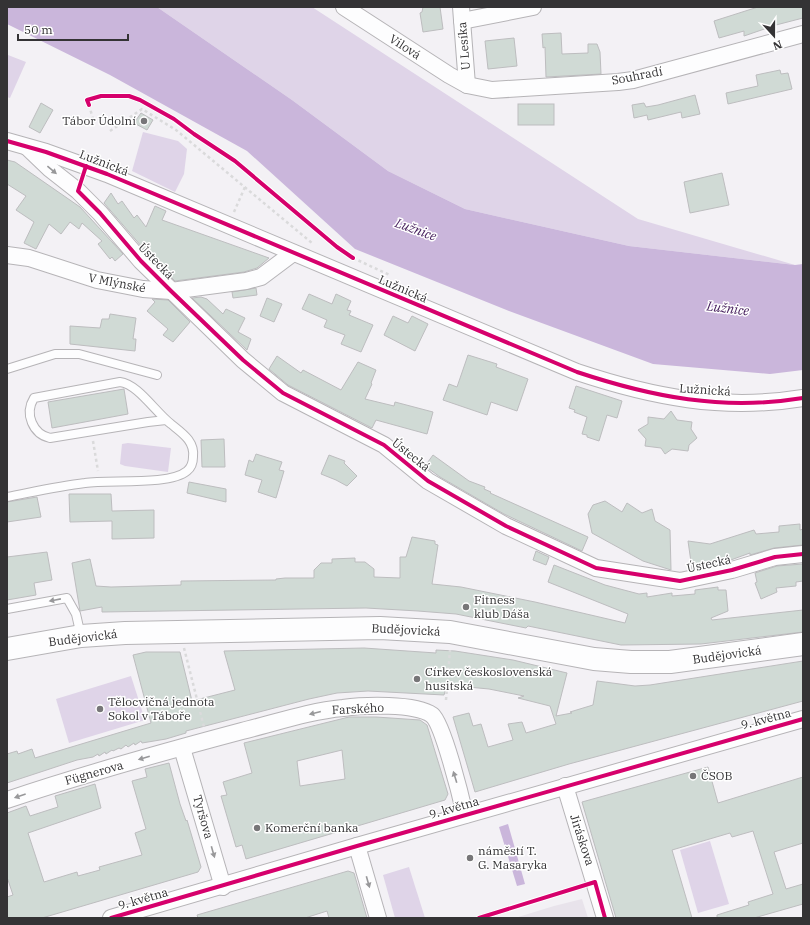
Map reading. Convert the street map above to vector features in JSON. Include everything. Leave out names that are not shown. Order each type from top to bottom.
[{"type":"main road","name":"Budějovická","points":[[7,650],[81,636],[125,632],[380,628],[415,629],[470,635],[594,659],[670,662],[803,644]]},
{"type":"street","name":"Vilová","points":[[344,7],[467,85]]},
{"type":"street","points":[[462,14],[533,7]]},
{"type":"street","name":"U Lesíka","points":[[462,14],[467,85]]},
{"type":"street","name":"Souhradí","points":[[467,85],[492,90],[633,80],[803,34]]},
{"type":"street","name":"Lužnická","points":[[7,141],[86,166],[576,372],[621,387],[666,397],[710,401],[767,402],[803,398]]},
{"type":"street","name":"Ústecká","points":[[27,147],[50,169],[78,191],[100,213],[141,261],[171,291],[243,360],[283,393],[384,445],[428,481],[506,526],[596,568],[680,581],[732,570],[775,557],[803,554]]},
{"type":"street","points":[[78,191],[86,166]]},
{"type":"street","name":"V Mlýnské","points":[[7,255],[29,258],[97,280],[143,289],[171,291],[246,281],[261,277],[292,253]]},
{"type":"street","name":"Farského","points":[[182,748],[341,708],[360,706],[420,710],[429,713],[437,720],[465,815]]},
{"type":"street","name":"9. května","points":[[112,918],[223,887],[357,846],[565,786],[803,719]]},
{"type":"street","name":"Fügnerova","points":[[7,800],[74,778],[182,748]]},
{"type":"street","name":"Tyršova","points":[[182,748],[223,887]]},
{"type":"street","name":"Jiráskova","points":[[565,786],[605,918]]},
{"type":"street","points":[[357,846],[378,918]]},
{"type":"lane","points":[[7,369],[55,354],[80,354],[97,357],[157,375]]},
{"type":"lane","points":[[7,497],[86,482],[159,479],[186,472],[192,464],[193,450],[184,434],[166,420],[126,383],[120,382],[34,398],[31,403],[30,419],[34,429],[40,435],[50,438],[60,438],[166,420]]},
{"type":"lane","points":[[7,609],[67,598],[76,614],[81,636]]},
{"type":"path","points":[[88,102],[93,119]]},
{"type":"path","points":[[110,131],[142,109],[176,130],[314,244]]},
{"type":"path","points":[[234,213],[245,187]]},
{"type":"path","points":[[348,254],[353,258],[396,278]]},
{"type":"path","points":[[92,432],[99,482]]},
{"type":"path","points":[[446,700],[450,647]]},
{"type":"path","points":[[183,648],[205,729]]},
{"type":"shaded area","points":[[157,7],[312,7],[638,219],[795,265],[629,246],[465,209],[388,171],[292,100]]},
{"type":"shaded area","points":[[8,55],[26,62],[10,98],[7,97]]},
{"type":"shaded area","points":[[143,132],[178,141],[187,149],[184,174],[175,192],[132,171]]},
{"type":"shaded area","points":[[128,443],[171,448],[168,472],[120,464],[122,444]]},
{"type":"shaded area","name":"Tělocvičná jednota Sokol v Táboře","points":[[131,676],[145,720],[69,743],[56,699]]},
{"type":"shaded area","points":[[710,841],[729,904],[698,913],[680,850]]},
{"type":"shaded area","points":[[409,867],[425,918],[395,918],[383,875]]},
{"type":"shaded area","points":[[582,899],[588,918],[515,918],[554,906]]},
{"type":"water","name":"Lužnice","points":[[7,7],[157,7],[292,100],[388,171],[465,209],[629,246],[795,265],[803,264],[803,370],[770,374],[653,364],[509,311],[355,249],[247,151],[110,75],[7,24]]},
{"type":"water","points":[[508,824],[525,884],[517,886],[499,827]]},
{"type":"building","points":[[423,7],[440,7],[443,29],[423,32],[420,13],[422,12]]},
{"type":"building","points":[[758,7],[803,7],[803,18],[744,36],[744,31],[719,38],[714,21]]},
{"type":"building","points":[[561,33],[562,54],[588,53],[588,44],[597,44],[600,52],[601,74],[546,77],[545,47],[543,48],[542,34]]},
{"type":"building","points":[[514,38],[517,66],[488,69],[485,41]]},
{"type":"building","points":[[780,70],[781,74],[788,73],[792,89],[728,104],[726,93],[758,86],[756,75]]},
{"type":"building","points":[[695,95],[700,114],[682,118],[681,112],[648,120],[647,115],[634,118],[632,105],[644,103],[646,107]]},
{"type":"building","points":[[41,103],[53,110],[40,133],[29,127]]},
{"type":"building","points":[[518,104],[554,104],[554,125],[518,125]]},
{"type":"building","name":"Tábor Údolní","points":[[141,113],[153,120],[147,130],[134,123]]},
{"type":"building","points":[[7,160],[15,162],[80,207],[123,254],[115,261],[112,257],[110,259],[98,244],[102,241],[82,223],[79,229],[70,222],[61,234],[49,224],[36,249],[24,243],[34,222],[16,210],[26,196],[7,184]]},
{"type":"building","points":[[722,173],[729,205],[690,213],[684,182]]},
{"type":"building","points":[[111,193],[118,204],[122,201],[134,218],[137,215],[146,227],[155,206],[166,211],[162,220],[269,258],[257,268],[244,272],[175,281],[148,254],[104,203]]},
{"type":"building","points":[[256,288],[257,295],[233,298],[232,292]]},
{"type":"building","points":[[309,294],[332,304],[336,294],[351,301],[347,310],[351,311],[349,315],[373,325],[361,352],[341,344],[345,335],[324,327],[327,320],[302,309]]},
{"type":"building","points":[[201,297],[207,299],[223,314],[226,309],[245,318],[238,332],[251,339],[247,350],[192,298]]},
{"type":"building","points":[[267,298],[282,304],[274,322],[260,316]]},
{"type":"building","points":[[152,299],[168,300],[190,322],[173,342],[163,335],[168,329],[147,311],[155,302]]},
{"type":"building","points":[[110,314],[136,318],[133,339],[136,339],[135,351],[70,344],[70,326],[100,328],[102,319],[109,319]]},
{"type":"building","points":[[393,316],[408,323],[412,316],[428,324],[415,351],[384,335]]},
{"type":"building","points":[[468,355],[497,364],[496,367],[528,379],[517,411],[491,402],[487,415],[443,400],[449,384],[457,387]]},
{"type":"building","points":[[277,356],[301,373],[303,370],[341,390],[358,362],[376,370],[371,383],[372,384],[365,399],[394,406],[395,402],[433,412],[427,434],[376,420],[372,428],[288,385],[269,369]]},
{"type":"building","points":[[576,386],[622,401],[617,418],[607,415],[599,441],[582,434],[587,417],[574,412],[575,410],[569,408]]},
{"type":"building","points":[[124,389],[128,414],[52,428],[48,402]]},
{"type":"building","points":[[671,411],[677,420],[692,422],[691,429],[697,438],[689,445],[688,451],[672,449],[665,454],[661,448],[645,446],[646,439],[638,430],[648,424],[648,417],[664,419]]},
{"type":"building","points":[[224,439],[225,467],[202,467],[201,440]]},
{"type":"building","points":[[256,454],[282,462],[279,470],[284,471],[276,498],[258,492],[262,480],[245,475],[249,460],[253,462]]},
{"type":"building","points":[[329,455],[345,461],[344,463],[357,476],[347,486],[321,474]]},
{"type":"building","points":[[433,455],[469,481],[485,487],[484,489],[491,492],[490,493],[588,537],[582,551],[504,514],[440,477],[425,466]]},
{"type":"building","points":[[189,482],[226,489],[226,502],[187,493]]},
{"type":"building","points":[[69,494],[111,494],[112,511],[154,510],[154,538],[112,539],[112,521],[70,522]]},
{"type":"building","points":[[37,497],[41,517],[7,522],[7,502]]},
{"type":"building","points":[[605,501],[622,512],[627,503],[642,513],[652,509],[655,521],[670,530],[671,570],[643,561],[592,533],[588,514],[593,505]]},
{"type":"building","points":[[800,524],[800,530],[803,529],[803,545],[774,548],[750,555],[750,553],[728,561],[692,569],[688,541],[710,544],[754,530],[756,534],[779,532],[779,526]]},
{"type":"building","points":[[412,537],[435,541],[435,544],[438,545],[432,584],[461,587],[535,602],[625,623],[628,614],[548,582],[554,565],[605,585],[639,594],[647,593],[647,597],[672,593],[672,596],[695,594],[695,590],[718,587],[718,590],[726,590],[728,611],[711,618],[712,620],[803,610],[803,632],[701,644],[621,645],[528,626],[526,628],[456,614],[418,611],[366,608],[102,612],[102,607],[80,611],[72,563],[90,559],[96,586],[111,587],[181,585],[181,581],[314,578],[314,570],[321,563],[332,563],[332,559],[355,558],[355,562],[365,562],[374,569],[374,577],[400,578],[400,557],[406,557]]},
{"type":"building","points":[[536,551],[549,557],[546,565],[533,560]]},
{"type":"building","points":[[47,552],[52,580],[34,583],[36,595],[7,600],[7,557]]},
{"type":"building","points":[[803,564],[803,581],[796,582],[796,586],[776,588],[777,592],[761,599],[755,583],[757,582],[755,573],[777,566]]},
{"type":"building","points":[[364,648],[436,653],[436,650],[455,651],[513,660],[567,673],[556,716],[572,713],[570,712],[593,705],[597,681],[635,686],[650,685],[803,661],[803,701],[569,764],[475,792],[453,717],[469,713],[473,726],[481,724],[488,747],[513,740],[508,724],[522,722],[526,733],[556,724],[550,706],[518,698],[524,696],[489,689],[447,685],[444,695],[368,691],[337,693],[186,731],[186,733],[166,739],[142,743],[141,741],[128,747],[126,745],[121,749],[119,748],[113,751],[112,750],[106,754],[105,752],[99,756],[98,754],[93,757],[77,760],[7,783],[7,754],[17,751],[18,754],[32,749],[35,758],[151,723],[133,655],[146,652],[180,652],[192,701],[235,690],[224,651]]},
{"type":"building","points":[[349,717],[420,720],[427,725],[448,794],[445,800],[246,859],[242,845],[236,847],[221,796],[227,795],[223,782],[252,773],[244,743]],"holes":[[[342,750],[345,779],[300,786],[297,761]]]},
{"type":"building","points":[[169,763],[180,804],[186,821],[187,820],[201,867],[198,872],[42,918],[7,918],[7,897],[13,895],[7,877],[7,813],[26,806],[30,816],[58,807],[55,796],[95,784],[101,808],[28,833],[44,882],[77,872],[78,876],[100,870],[99,867],[142,855],[135,833],[146,829],[132,781],[147,777],[145,769]]},
{"type":"building","points":[[708,767],[718,803],[803,777],[803,843],[774,852],[786,889],[803,884],[803,904],[754,918],[717,918],[717,915],[749,905],[748,902],[773,894],[753,831],[732,837],[730,833],[672,850],[692,918],[616,918],[582,802]]},
{"type":"building","points":[[348,871],[354,873],[367,918],[329,918],[327,911],[305,918],[198,918],[197,915]]},
{"type":"cycle path","points":[[89,105],[87,100],[101,96],[129,96],[140,100],[174,119],[235,161],[337,247],[353,258]]},
{"type":"cycle path","points":[[7,141],[46,152],[107,174],[577,372],[660,395],[688,399],[744,403],[773,402],[803,398]]},
{"type":"cycle path","points":[[86,166],[78,191],[100,213],[141,261],[243,360],[283,393],[384,445],[428,481],[506,526],[596,568],[680,581],[732,570],[775,557],[803,554]]},
{"type":"cycle path","points":[[111,918],[357,846],[803,719]]},
{"type":"cycle path","points":[[479,918],[595,882],[605,918]]},
{"type":"place","name":"Tábor Údolní","points":[[144,121]]},
{"type":"place","name":"Fitness klub Dáša","points":[[466,607]]},
{"type":"place","name":"Církev československá husitská","points":[[417,679]]},
{"type":"place","name":"Tělocvičná jednota Sokol v Táboře","points":[[100,709]]},
{"type":"place","name":"ČSOB","points":[[693,776]]},
{"type":"place","name":"Komerční banka","points":[[257,828]]},
{"type":"place","name":"náměstí T. G. Masaryka","points":[[470,858]]}]
